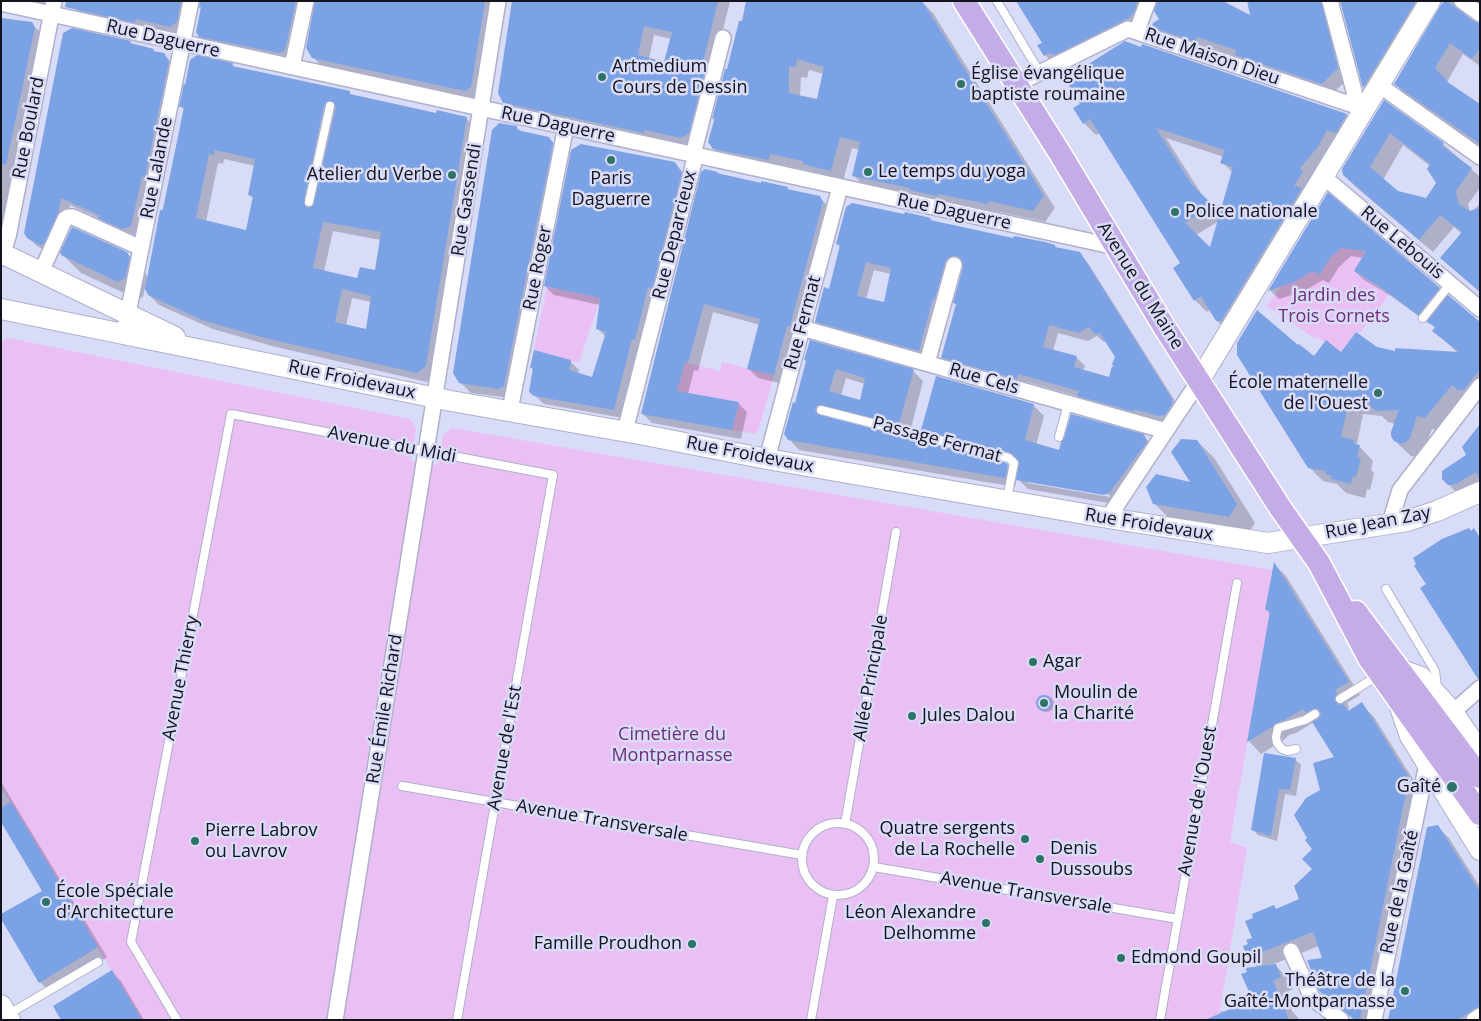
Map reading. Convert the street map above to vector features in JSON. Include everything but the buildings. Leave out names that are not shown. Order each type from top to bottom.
[{"type":"main road","name":"Avenue du Maine","points":[[964,1],[1281,509],[1302,537],[1391,672],[1480,777]]},
{"type":"main road","points":[[1200,381],[1324,177],[1359,109],[1379,85],[1430,1]]},
{"type":"main road","name":"Rue Froidevaux","points":[[2,255],[200,349]]},
{"type":"main road","name":"Rue Froidevaux","points":[[1,309],[435,398],[625,431],[766,459],[1108,518],[1268,543],[1302,537]]},
{"type":"main road","name":"Rue Jean Zay","points":[[1302,537],[1416,518],[1480,492]]},
{"type":"main road","name":"Avenue du Maine","points":[[1391,672],[1396,696],[1410,736],[1480,850]]},
{"type":"main road","points":[[1391,672],[1422,677],[1453,712],[1480,752]]},
{"type":"main road","name":"Avenue du Maine","points":[[1396,696],[1480,814]]},
{"type":"street","name":"Rue Lalande","points":[[123,334],[191,1]]},
{"type":"street","points":[[292,67],[306,1]]},
{"type":"street","name":"Rue Gassendi","points":[[435,398],[498,1]]},
{"type":"street","points":[[1137,31],[1148,1]]},
{"type":"street","points":[[1330,1],[1359,109]]},
{"type":"street","points":[[1462,1],[1480,14]]},
{"type":"street","name":"Rue Daguerre","points":[[1,3],[52,8],[182,43],[1116,247]]},
{"type":"street","name":"Rue Boulard","points":[[2,255],[8,237],[52,8]]},
{"type":"street","name":"Rue Maison Dieu","points":[[1017,84],[1128,28],[1359,109]]},
{"type":"street","name":"Rue Deparcieux","points":[[625,431],[723,38]]},
{"type":"street","points":[[1379,85],[1480,157]]},
{"type":"street","name":"Rue Roger","points":[[510,410],[566,126]]},
{"type":"street","name":"Rue Lebouis","points":[[1324,177],[1480,309]]},
{"type":"street","name":"Rue Fermat","points":[[766,459],[840,187]]},
{"type":"street","points":[[41,272],[65,218],[68,217],[73,217],[141,248]]},
{"type":"street","points":[[927,363],[954,265]]},
{"type":"street","name":"Rue Cels","points":[[802,328],[1166,431]]},
{"type":"street","points":[[1108,518],[1200,381]]},
{"type":"street","points":[[1390,523],[1400,490],[1480,386]]},
{"type":"street","name":"Rue Émile Richard","points":[[335,1020],[435,398]]},
{"type":"street","points":[[1453,712],[1480,688]]},
{"type":"street","name":"Rue de la Gaîté","points":[[1374,1020],[1427,764]]},
{"type":"street","points":[[1291,951],[1312,998],[1338,1019]]},
{"type":"street","points":[[1474,1020],[1480,1016]]},
{"type":"lane","points":[[997,1],[1040,73]]},
{"type":"lane","points":[[309,202],[330,106]]},
{"type":"lane","points":[[1423,318],[1450,284]]},
{"type":"lane","points":[[1059,437],[1068,404]]},
{"type":"lane","name":"Passage Fermat","points":[[821,410],[1009,458],[1014,464],[1007,501]]},
{"type":"lane","name":"Avenue du Midi","points":[[231,414],[553,476]]},
{"type":"lane","name":"Avenue Thierry","points":[[177,1020],[131,942],[231,414]]},
{"type":"lane","name":"Avenue de l'Est","points":[[457,1020],[553,476]]},
{"type":"lane","name":"Allée Principale","points":[[845,824],[896,532]]},
{"type":"lane","name":"Avenue de l'Ouest","points":[[1160,1020],[1237,583]]},
{"type":"lane","points":[[1386,589],[1435,671],[1437,694]]},
{"type":"lane","points":[[1340,699],[1391,672]]},
{"type":"lane","points":[[1296,749],[1288,751],[1282,749],[1277,743],[1278,728],[1305,720],[1315,714]]},
{"type":"lane","name":"Avenue Transversale","points":[[402,786],[802,855]]},
{"type":"lane","points":[[829,824],[845,824],[861,830],[869,839],[874,850],[874,867],[871,877],[857,891],[849,895],[833,896],[818,889],[808,879],[802,863],[802,855],[808,839],[817,830],[829,824]]},
{"type":"lane","name":"Avenue Transversale","points":[[874,867],[1178,919]]},
{"type":"lane","points":[[811,1020],[833,896]]},
{"type":"lane","points":[[6,1013],[98,962]]},
{"type":"green space","name":"Jardin des Trois Cornets","points":[[1347,241],[1365,253],[1355,272],[1389,295],[1360,333],[1356,331],[1341,351],[1326,341],[1317,337],[1316,339],[1267,306],[1281,286],[1294,282],[1313,271],[1319,275],[1330,258]]},
{"type":"green space","points":[[547,287],[600,298],[579,363],[534,350]]},
{"type":"green space","points":[[8,338],[410,419],[416,428],[411,461],[418,462],[329,1020],[141,1020],[1,787],[1,346],[2,342]]},
{"type":"green space","points":[[685,362],[720,371],[722,362],[774,375],[759,428],[755,434],[732,430],[738,402],[683,392],[675,395]]},
{"type":"green space","name":"Cimetière du Montparnasse","points":[[452,428],[1272,570],[1265,610],[1270,611],[1230,842],[1247,848],[1218,1020],[340,1020],[430,464],[438,465],[443,435]]},
{"type":"place","name":"Artmedium Cours de Dessin","points":[[602,77]]},
{"type":"place","name":"Église évangélique baptiste roumaine","points":[[961,84]]},
{"type":"place","name":"Paris Daguerre","points":[[611,160]]},
{"type":"place","name":"Le temps du yoga","points":[[868,172]]},
{"type":"place","name":"Atelier du Verbe","points":[[452,175]]},
{"type":"place","name":"Police nationale","points":[[1175,212]]},
{"type":"place","name":"École maternelle de l'Ouest","points":[[1378,393]]},
{"type":"place","name":"Agar","points":[[1033,662]]},
{"type":"place","name":"Moulin de la Charité","points":[[1044,703]]},
{"type":"place","name":"Jules Dalou","points":[[912,716]]},
{"type":"place","name":"Gaîté","points":[[1452,787]]},
{"type":"place","name":"Quatre sergents de La Rochelle","points":[[1025,839]]},
{"type":"place","name":"Pierre Labrov ou Lavrov","points":[[195,841]]},
{"type":"place","name":"Denis Dussoubs","points":[[1040,859]]},
{"type":"place","name":"École Spéciale d'Architecture","points":[[46,902]]},
{"type":"place","name":"Léon Alexandre Delhomme","points":[[986,923]]},
{"type":"place","name":"Famille Proudhon","points":[[692,944]]},
{"type":"place","name":"Edmond Goupil","points":[[1121,958]]},
{"type":"place","name":"Théâtre de la Gaîté-Montparnasse","points":[[1405,991]]}]
